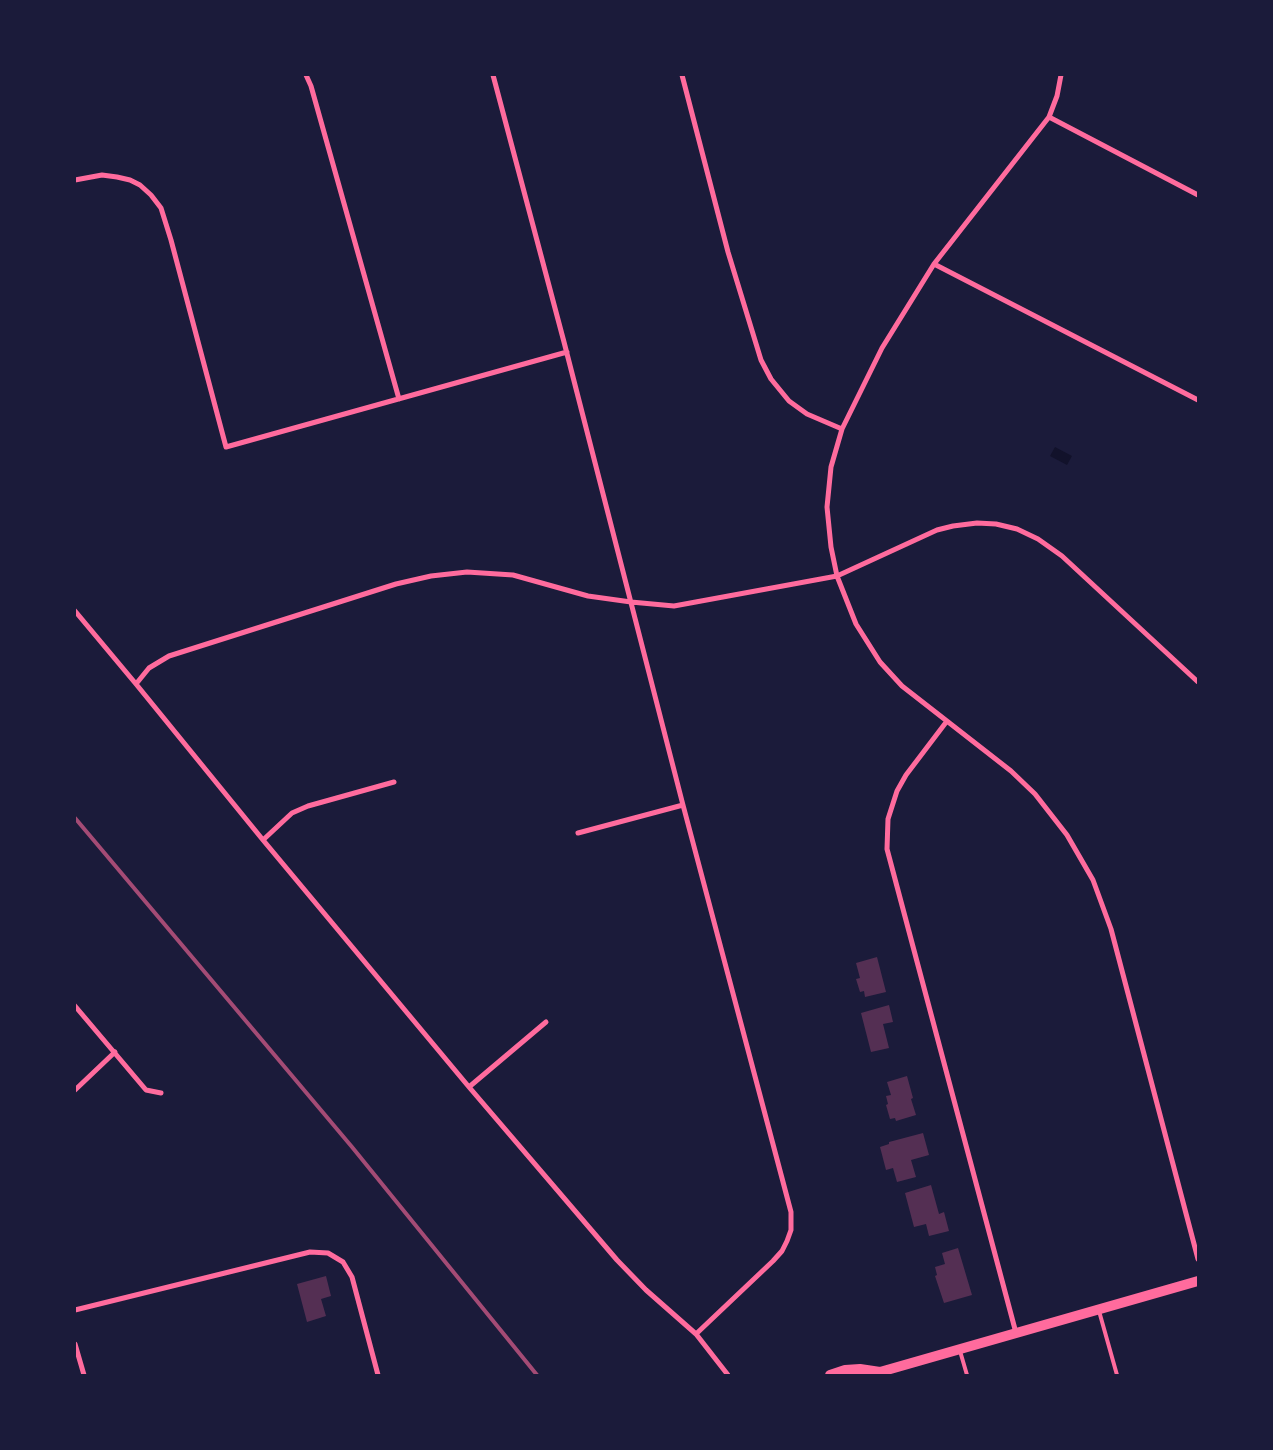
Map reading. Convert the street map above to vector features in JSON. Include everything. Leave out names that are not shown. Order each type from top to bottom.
[{"type":"main road","points":[[830,1375],[845,1370],[860,1369],[877,1373],[1198,1281]]},
{"type":"street","points":[[306,75],[314,95],[399,399]]},
{"type":"street","points":[[493,75],[791,1212],[791,1230],[782,1250],[773,1261],[696,1334]]},
{"type":"street","points":[[682,75],[728,252],[761,360],[770,379],[790,401],[807,414],[842,429]]},
{"type":"street","points":[[1061,75],[1057,96],[1049,117],[934,264],[882,348],[842,429],[831,467],[827,507],[831,547],[837,576],[856,624],[880,662],[902,686],[1011,771],[1035,794],[1067,835],[1093,880],[1111,928],[1198,1259]]},
{"type":"street","points":[[1049,117],[1198,195]]},
{"type":"street","points":[[75,180],[102,175],[117,176],[130,180],[140,185],[161,208],[226,447],[567,352]]},
{"type":"street","points":[[934,264],[1198,400]]},
{"type":"street","points":[[136,684],[149,668],[169,656],[396,584],[432,576],[468,572],[512,574],[588,596],[674,606],[837,576],[937,530],[953,526],[978,524],[996,524],[1017,529],[1038,539],[1062,556],[1192,674],[1198,682]]},
{"type":"street","points":[[75,611],[469,1087],[617,1260],[646,1290],[696,1334],[728,1375]]},
{"type":"street","points":[[947,721],[906,775],[897,791],[888,819],[887,849],[1016,1333]]},
{"type":"street","points":[[263,840],[292,813],[308,806],[394,782]]},
{"type":"street","points":[[578,833],[683,805]]},
{"type":"street","points":[[75,1006],[146,1090],[160,1093]]},
{"type":"street","points":[[469,1087],[546,1022]]},
{"type":"street","points":[[75,1090],[115,1052]]},
{"type":"street","points":[[75,1310],[310,1252],[328,1253],[343,1262],[352,1277],[378,1375]]},
{"type":"street","points":[[75,1344],[84,1375]]},
{"type":"lane","points":[[1099,1309],[1117,1375]]},
{"type":"lane","points":[[959,1349],[967,1375]]},
{"type":"shaded area","points":[[1055,447],[1072,456],[1067,465],[1050,456]]},
{"type":"building","points":[[877,957],[886,992],[865,997],[864,991],[860,992],[856,979],[860,978],[856,963]]},
{"type":"building","points":[[889,1005],[893,1022],[883,1024],[889,1048],[871,1052],[861,1013]]},
{"type":"building","points":[[907,1076],[916,1115],[896,1121],[895,1118],[890,1119],[886,1105],[888,1104],[886,1096],[891,1095],[887,1082]]},
{"type":"building","points":[[923,1133],[929,1155],[911,1160],[916,1177],[897,1182],[893,1168],[886,1170],[880,1147],[889,1144],[889,1142]]},
{"type":"building","points":[[931,1185],[939,1214],[944,1212],[949,1231],[929,1236],[926,1224],[914,1227],[905,1193]]},
{"type":"building","points":[[958,1248],[972,1295],[944,1303],[935,1276],[937,1275],[935,1267],[945,1264],[942,1253]]},
{"type":"building","points":[[326,1276],[331,1296],[321,1299],[326,1316],[307,1322],[297,1284]]},
{"type":"railway","points":[[75,818],[352,1147],[537,1375]]}]
